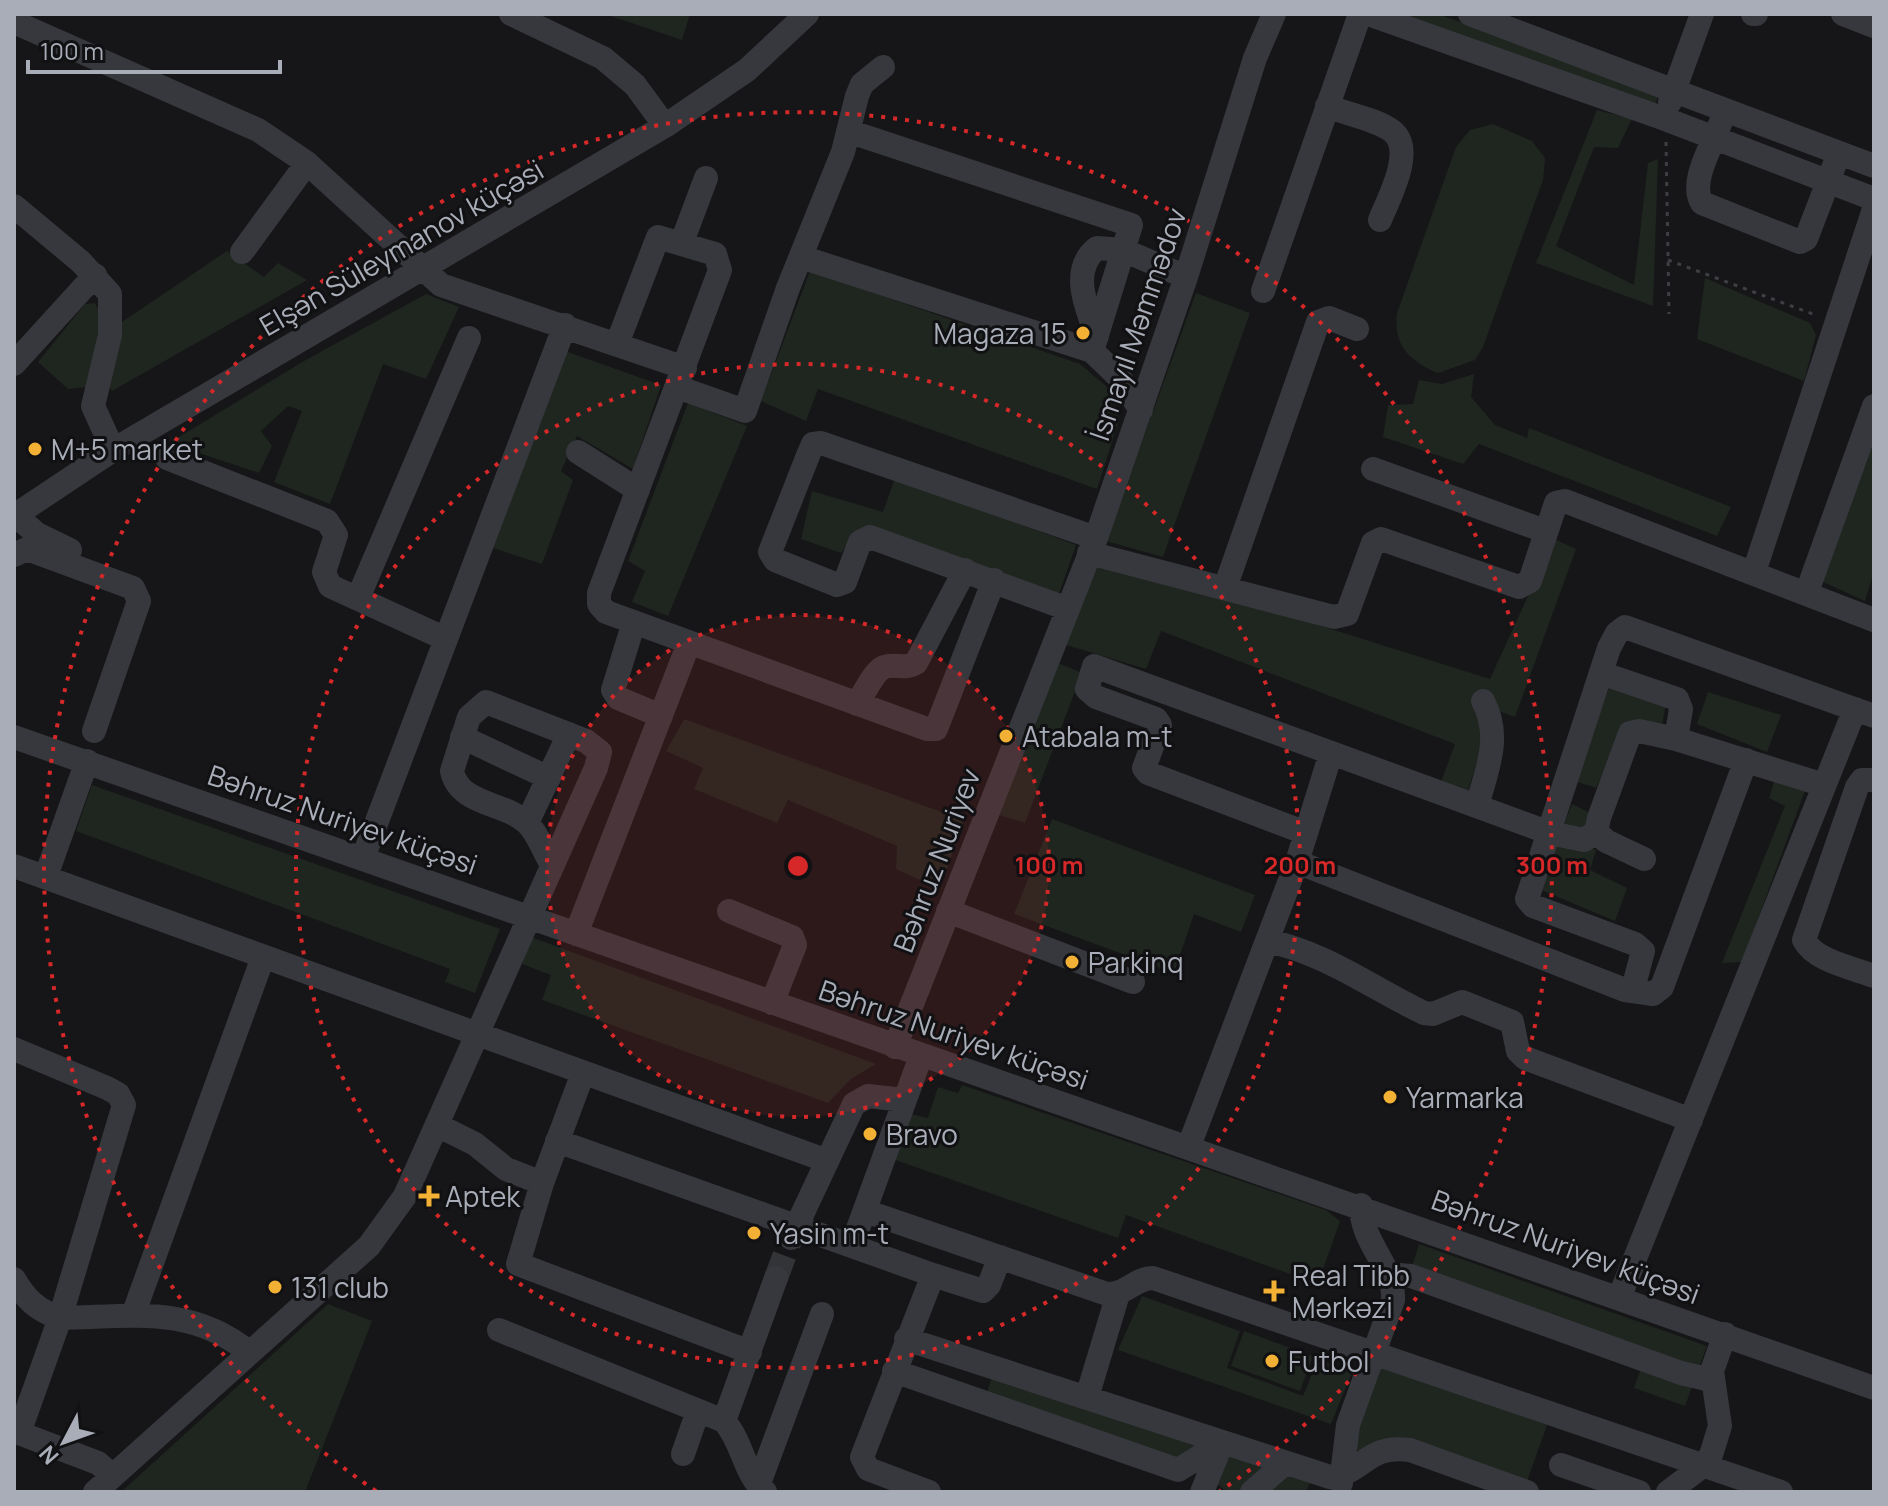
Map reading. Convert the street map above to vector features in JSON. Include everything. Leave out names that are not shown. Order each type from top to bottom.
[{"type":"street","points":[[511,14],[603,58],[635,85],[665,126]]},
{"type":"street","name":"Elşən Süleymanov küçəsi","points":[[15,516],[113,450],[665,126],[747,70],[807,14]]},
{"type":"street","name":"İsmayıl Məmmədov","points":[[1050,650],[1141,410],[1255,58],[1274,14]]},
{"type":"street","points":[[1263,291],[1360,14]]},
{"type":"street","points":[[1368,14],[1665,119],[1874,199]]},
{"type":"street","points":[[1470,14],[1874,166]]},
{"type":"street","points":[[1665,119],[1702,14]]},
{"type":"street","points":[[1843,14],[1874,26]]},
{"type":"street","points":[[14,22],[258,130],[307,163],[441,285],[617,344],[745,411],[848,131],[862,84],[883,67]]},
{"type":"street","points":[[1327,106],[1393,132],[1400,142],[1402,159],[1380,220]]},
{"type":"street","points":[[1726,109],[1698,183],[1697,194],[1702,203],[1800,242],[1806,239],[1839,152]]},
{"type":"street","points":[[848,131],[1131,225],[1095,344]]},
{"type":"street","points":[[242,252],[307,163]]},
{"type":"street","points":[[682,242],[706,178]]},
{"type":"street","points":[[14,206],[95,275],[110,294],[113,311],[93,406],[113,450]]},
{"type":"street","points":[[1754,572],[1874,209]]},
{"type":"street","points":[[617,344],[658,237],[715,254],[720,270],[599,593],[599,604],[606,612],[927,729],[936,729],[994,580]]},
{"type":"street","points":[[1141,410],[1095,344],[1081,273],[1090,254],[1097,248],[1123,250],[1186,277]]},
{"type":"street","points":[[801,257],[1095,344]]},
{"type":"street","points":[[14,364],[95,275]]},
{"type":"street","points":[[1225,588],[1318,322],[1329,318],[1357,329]]},
{"type":"street","points":[[363,858],[565,325]]},
{"type":"street","points":[[358,598],[469,338]]},
{"type":"street","points":[[1807,592],[1874,406]]},
{"type":"street","points":[[1068,609],[870,537],[860,542],[845,582],[837,585],[775,560],[770,552],[813,444],[821,443],[1092,545],[1225,588],[1334,617],[1347,614],[1373,543],[1381,539],[1519,587],[1530,581],[1556,503],[1565,501],[1874,620]]},
{"type":"street","points":[[578,452],[638,490]]},
{"type":"street","points":[[167,458],[327,521],[336,535],[325,579],[330,586],[446,639]]},
{"type":"street","points":[[1373,469],[1545,531]]},
{"type":"street","points":[[15,516],[33,549],[133,588],[138,593],[139,601],[94,731]]},
{"type":"street","points":[[33,549],[125,574]]},
{"type":"street","points":[[857,704],[878,672],[886,666],[909,668],[916,663],[965,570]]},
{"type":"street","points":[[634,622],[613,690],[618,698],[661,716]]},
{"type":"street","points":[[1620,1296],[1824,785],[1864,712],[1625,627],[1613,640],[1527,899],[1533,906],[1635,944],[1643,951],[1634,985],[1625,990]]},
{"type":"street","points":[[576,934],[689,643]]},
{"type":"street","name":"Bəhruz Nuriyev","points":[[895,1047],[1050,650]]},
{"type":"street","points":[[1306,833],[1148,773],[1144,768],[1160,725],[1156,719],[1096,697],[1087,689],[1094,666],[1550,833],[1584,840],[1596,832],[1630,733],[1639,731],[1676,739],[1824,785]]},
{"type":"street","points":[[1601,673],[1677,699],[1681,709],[1676,739]]},
{"type":"street","points":[[1477,806],[1494,744],[1492,718],[1483,701]]},
{"type":"street","points":[[14,1049],[107,1088],[118,1094],[124,1105],[60,1318],[17,1432],[98,1463],[104,1484],[382,1233],[405,1196],[439,1126],[551,863],[596,768],[600,752],[595,745],[486,702],[469,717],[462,737],[452,771],[457,786],[527,823],[551,863]]},
{"type":"street","points":[[527,823],[569,734]]},
{"type":"street","name":"Bəhruz Nuriyev küçəsi","points":[[14,737],[895,1047],[1361,1205],[1874,1388]]},
{"type":"street","points":[[462,737],[549,778]]},
{"type":"street","points":[[1189,1146],[1297,862],[1331,753]]},
{"type":"street","points":[[1297,862],[1625,990],[1653,994],[1662,987],[1746,760]]},
{"type":"street","points":[[46,876],[87,761]]},
{"type":"street","points":[[1873,972],[1819,955],[1808,948],[1804,940],[1857,787],[1862,780],[1874,780]]},
{"type":"street","points":[[1596,832],[1606,841],[1644,859]]},
{"type":"street","points":[[14,866],[825,1160]]},
{"type":"street","points":[[729,911],[792,937],[795,945],[772,1003]]},
{"type":"street","points":[[948,911],[1133,982]]},
{"type":"street","points":[[1267,941],[1296,947],[1320,957],[1369,987],[1424,1013],[1433,1014],[1462,1002],[1512,1022],[1518,1051],[1525,1058],[1691,1120]]},
{"type":"street","points":[[133,1315],[263,957]]},
{"type":"street","points":[[852,1245],[921,1056]]},
{"type":"street","points":[[583,1073],[518,1257],[523,1269],[750,1352]]},
{"type":"street","points":[[793,1231],[854,1104],[868,1096],[904,1100]]},
{"type":"street","points":[[439,1126],[475,1144],[506,1169],[542,1183]]},
{"type":"street","points":[[557,1141],[793,1231],[852,1245],[983,1291],[989,1285],[1000,1257]]},
{"type":"street","points":[[1341,1484],[1348,1425],[1393,1300],[1394,1288],[1365,1235],[1361,1205]]},
{"type":"street","points":[[865,1211],[1118,1294]]},
{"type":"street","points":[[1388,1274],[1411,1276],[1681,1373],[1711,1380]]},
{"type":"street","points":[[929,1492],[893,1486],[868,1469],[862,1457],[933,1275]]},
{"type":"street","points":[[724,1421],[776,1278]]},
{"type":"street","points":[[1087,1397],[1118,1294],[1143,1278],[1153,1278],[1781,1492]]},
{"type":"street","points":[[14,1279],[35,1307],[60,1318],[170,1315],[216,1330],[250,1353]]},
{"type":"street","points":[[761,1489],[822,1314]]},
{"type":"street","points":[[499,1330],[724,1421],[733,1432],[749,1474],[761,1489]]},
{"type":"street","points":[[1668,1492],[1704,1465],[1720,1426],[1711,1380],[1725,1334]]},
{"type":"street","points":[[906,1339],[1330,1477],[1341,1484]]},
{"type":"street","points":[[894,1371],[1173,1481],[1222,1443]]},
{"type":"street","points":[[683,1454],[698,1411]]},
{"type":"street","points":[[1202,1492],[1222,1443]]},
{"type":"street","points":[[1341,1484],[1381,1450],[1393,1448],[1410,1450],[1527,1492]]},
{"type":"street","points":[[1252,1492],[1285,1463]]},
{"type":"street","points":[[1561,1465],[1639,1492]]},
{"type":"path","points":[[1665,119],[1669,314]]},
{"type":"path","points":[[1668,260],[1837,323]]},
{"type":"shaded area","points":[[605,14],[690,14],[682,40]]},
{"type":"shaded area","points":[[1400,14],[1438,14],[1659,93],[1655,106]]},
{"type":"shaded area","points":[[1597,110],[1632,119],[1618,148],[1594,147],[1556,246],[1634,285],[1648,163],[1658,159],[1653,306],[1536,263]]},
{"type":"shaded area","points":[[1493,124],[1532,141],[1545,158],[1543,180],[1483,347],[1475,360],[1438,373],[1419,363],[1406,351],[1398,335],[1397,313],[1456,147],[1470,130]]},
{"type":"shaded area","points":[[227,251],[264,277],[278,263],[307,280],[112,391],[106,384],[122,322]]},
{"type":"shaded area","points":[[810,271],[1080,364],[1114,393],[1119,420],[1097,489],[818,389],[806,421],[761,401]]},
{"type":"shaded area","points":[[1705,278],[1810,323],[1816,335],[1804,381],[1697,339]]},
{"type":"shaded area","points":[[1196,293],[1250,313],[1163,557],[1106,541]]},
{"type":"shaded area","points":[[426,294],[459,307],[426,379],[383,364],[330,504],[274,482],[302,411],[288,406],[261,431],[272,446],[259,473],[169,443],[304,361]]},
{"type":"shaded area","points":[[95,303],[104,321],[87,387],[68,389],[38,362],[85,304]]},
{"type":"shaded area","points":[[565,351],[661,385],[633,469],[577,436],[561,471],[573,480],[542,564],[493,548]]},
{"type":"shaded area","points":[[1474,374],[1471,397],[1495,425],[1527,438],[1529,428],[1731,507],[1717,536],[1479,444],[1463,464],[1383,437],[1388,405],[1413,404],[1419,380],[1442,384]]},
{"type":"shaded area","points":[[688,403],[747,426],[668,616],[632,602],[645,571],[628,561]]},
{"type":"shaded area","points":[[1874,440],[1874,571],[1865,601],[1821,581]]},
{"type":"shaded area","points":[[895,478],[1076,545],[1059,594],[856,534],[841,553],[801,539],[812,491],[883,512]]},
{"type":"shaded area","points":[[1554,539],[1576,549],[1515,717],[1493,709],[1467,794],[1441,782],[1455,744],[1161,631],[1146,669],[1063,644],[1098,567],[1315,624],[1490,679]]},
{"type":"shaded area","points":[[1058,663],[1082,673],[1025,823],[999,815]]},
{"type":"shaded area","points":[[1610,685],[1666,703],[1662,726],[1627,723],[1596,788],[1575,781]]},
{"type":"shaded area","points":[[1708,692],[1781,715],[1767,752],[1697,724]]},
{"type":"shaded area","points":[[684,719],[964,820],[940,889],[896,869],[897,846],[788,800],[777,823],[694,789],[703,768],[666,751]]},
{"type":"shaded area","points":[[1775,779],[1806,788],[1742,962],[1722,963],[1785,806],[1769,798]]},
{"type":"shaded area","points":[[92,785],[500,929],[475,993],[445,982],[450,969],[76,831]]},
{"type":"shaded area","points":[[1572,804],[1590,813],[1579,842],[1596,850],[1590,870],[1627,888],[1615,921],[1539,889]]},
{"type":"shaded area","points":[[1052,819],[1255,895],[1241,932],[1194,914],[1174,973],[1014,914]]},
{"type":"shaded area","points":[[531,937],[876,1064],[851,1079],[828,1103],[542,1000],[551,975],[522,964]]},
{"type":"shaded area","points":[[962,1085],[1326,1210],[1340,1221],[1318,1284],[1126,1215],[1118,1238],[893,1159],[911,1114],[928,1118],[938,1087],[958,1093]]},
{"type":"shaded area","points":[[1419,1244],[1707,1346],[1685,1406],[1634,1388],[1645,1357],[1411,1270]]},
{"type":"shaded area","points":[[1142,1296],[1240,1331],[1227,1368],[1303,1396],[1318,1359],[1352,1372],[1331,1424],[1118,1350]]},
{"type":"shaded area","points":[[328,1304],[372,1321],[305,1492],[121,1492]]},
{"type":"shaded area","name":"Futbol","points":[[1244,1331],[1313,1356],[1300,1391],[1231,1366]]},
{"type":"shaded area","points":[[1380,1365],[1547,1425],[1526,1484],[1359,1452],[1353,1445]]},
{"type":"shaded area","points":[[993,1373],[1311,1480],[1306,1492],[1234,1492],[1223,1489],[1199,1468],[985,1399]]},
{"type":"tunnel","points":[[776,1278],[791,1238]]},
{"type":"place","name":"Magaza 15","points":[[1083,333]]},
{"type":"place","name":"М+5 market","points":[[35,449]]},
{"type":"place","name":"Atabala m-t","points":[[1006,736]]},
{"type":"place","name":"Parkinq","points":[[1072,962]]},
{"type":"place","name":"Yarmarka","points":[[1390,1097]]},
{"type":"place","name":"Bravo","points":[[870,1134]]},
{"type":"place","name":"Aptek","points":[[429,1196]]},
{"type":"place","name":"Yasin m-t","points":[[754,1233]]},
{"type":"place","name":"131 club","points":[[275,1287]]},
{"type":"place","name":"Real Tibb Mərkəzi","points":[[1274,1291]]},
{"type":"place","name":"Futbol","points":[[1272,1361]]}]
